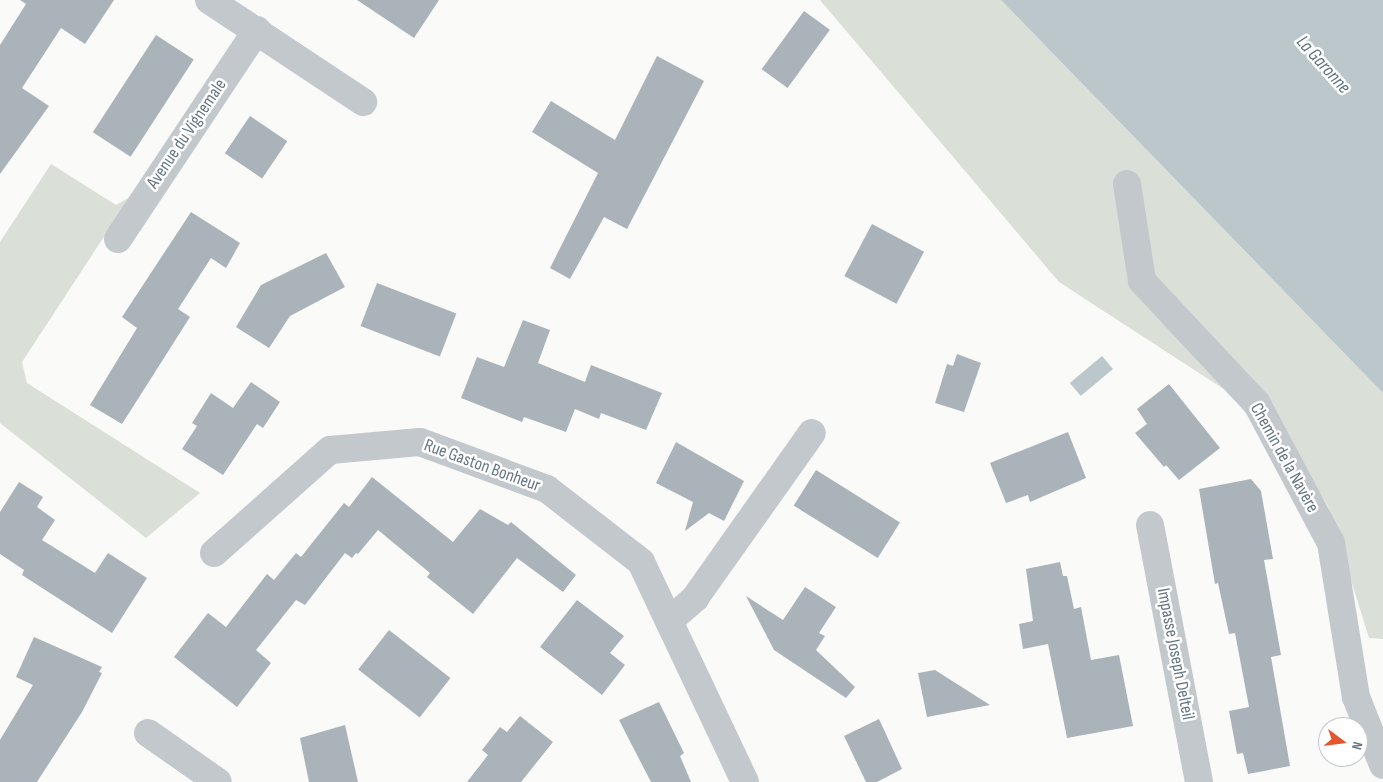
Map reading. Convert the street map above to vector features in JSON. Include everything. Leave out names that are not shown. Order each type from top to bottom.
[{"type":"street","points":[[209,0],[363,102]]},
{"type":"street","name":"Avenue du Vignemale","points":[[118,239],[257,30]]},
{"type":"street","name":"Chemin de la Navère","points":[[1127,184],[1142,281],[1257,404],[1331,543],[1356,697],[1383,765]]},
{"type":"street","points":[[669,621],[695,598],[812,433]]},
{"type":"street","name":"Rue Gaston Bonheur","points":[[214,553],[330,450],[420,442],[547,488],[640,562],[745,782]]},
{"type":"street","name":"Impasse Joseph Delteil","points":[[1150,525],[1199,782]]},
{"type":"street","points":[[148,733],[218,782]]},
{"type":"shaded area","points":[[820,0],[1001,0],[1383,393],[1383,639],[1369,638],[1328,506],[1276,423],[1059,282]]},
{"type":"shaded area","points":[[51,164],[116,205],[130,197],[22,362],[27,383],[200,493],[146,538],[0,423],[0,242]]},
{"type":"water","name":"La Garonne","points":[[1001,0],[1383,0],[1383,393]]},
{"type":"water","points":[[1102,356],[1113,369],[1081,396],[1070,383]]},
{"type":"building","points":[[20,0],[114,0],[85,44],[61,28],[22,88],[49,106],[0,174],[0,45],[26,4]]},
{"type":"building","points":[[357,0],[439,0],[414,38]]},
{"type":"building","points":[[804,11],[830,30],[788,88],[762,69]]},
{"type":"building","points":[[156,35],[194,60],[131,157],[93,132]]},
{"type":"building","points":[[657,56],[704,81],[627,229],[604,217],[570,279],[550,268],[598,173],[532,132],[551,101],[615,140]]},
{"type":"building","points":[[250,116],[287,141],[262,178],[225,153]]},
{"type":"building","points":[[191,212],[240,243],[226,268],[211,258],[178,309],[190,317],[122,424],[90,405],[137,328],[122,317]]},
{"type":"building","points":[[872,224],[924,252],[896,304],[844,276]]},
{"type":"building","points":[[326,253],[345,287],[290,316],[269,348],[236,327],[261,285]]},
{"type":"building","points":[[377,283],[456,313],[440,356],[361,326]]},
{"type":"building","points":[[523,320],[550,330],[538,363],[585,382],[591,365],[662,393],[646,430],[601,413],[599,419],[575,409],[566,432],[524,417],[522,422],[461,398],[477,357],[504,367]]},
{"type":"building","points":[[957,354],[981,363],[964,412],[935,403],[947,364],[953,366]]},
{"type":"building","points":[[251,382],[280,402],[263,428],[257,424],[223,475],[182,449],[197,426],[192,423],[211,393],[233,408]]},
{"type":"building","points":[[1169,384],[1220,448],[1179,480],[1166,465],[1164,467],[1135,433],[1147,424],[1137,409]]},
{"type":"building","points":[[1068,432],[1086,478],[1030,502],[1028,495],[1006,503],[990,463]]},
{"type":"building","points":[[676,442],[744,481],[724,521],[709,513],[685,531],[693,502],[656,483]]},
{"type":"building","points":[[816,470],[900,522],[878,558],[794,506]]},
{"type":"building","points":[[372,477],[453,542],[480,509],[508,525],[511,522],[576,575],[563,592],[517,558],[473,614],[427,577],[430,573],[378,530],[358,554],[356,553],[352,558],[345,553],[305,605],[296,600],[256,650],[271,663],[237,707],[174,657],[208,613],[226,627],[267,574],[274,580],[296,553],[301,557],[344,503],[349,507]]},
{"type":"building","points":[[1251,479],[1261,491],[1273,559],[1264,560],[1281,655],[1271,657],[1290,766],[1248,774],[1243,753],[1237,754],[1229,711],[1249,707],[1235,633],[1229,634],[1218,583],[1215,584],[1199,489]]},
{"type":"building","points":[[19,482],[43,497],[37,507],[55,520],[42,540],[95,573],[108,553],[147,578],[112,633],[22,575],[24,570],[0,554],[0,512]]},
{"type":"building","points":[[1060,562],[1063,576],[1067,576],[1074,609],[1081,607],[1091,660],[1119,655],[1133,726],[1067,738],[1048,644],[1023,649],[1019,624],[1033,621],[1026,569]]},
{"type":"building","points":[[805,587],[836,607],[819,633],[825,636],[816,650],[855,687],[846,698],[774,650],[746,596],[783,620]]},
{"type":"building","points":[[577,600],[624,636],[610,653],[625,665],[602,695],[540,647]]},
{"type":"building","points":[[389,630],[450,678],[420,717],[358,669]]},
{"type":"building","points":[[34,637],[102,667],[99,672],[102,673],[82,712],[37,782],[0,782],[0,740],[33,685],[16,677]]},
{"type":"building","points":[[935,670],[990,705],[927,717],[918,673]]},
{"type":"building","points":[[659,702],[684,753],[680,756],[691,782],[651,782],[619,720]]},
{"type":"building","points":[[520,716],[553,742],[521,782],[467,782],[488,755],[482,750],[500,727],[507,732]]},
{"type":"building","points":[[879,719],[902,769],[877,782],[866,782],[844,736]]},
{"type":"building","points":[[345,725],[358,782],[309,782],[300,738]]}]
